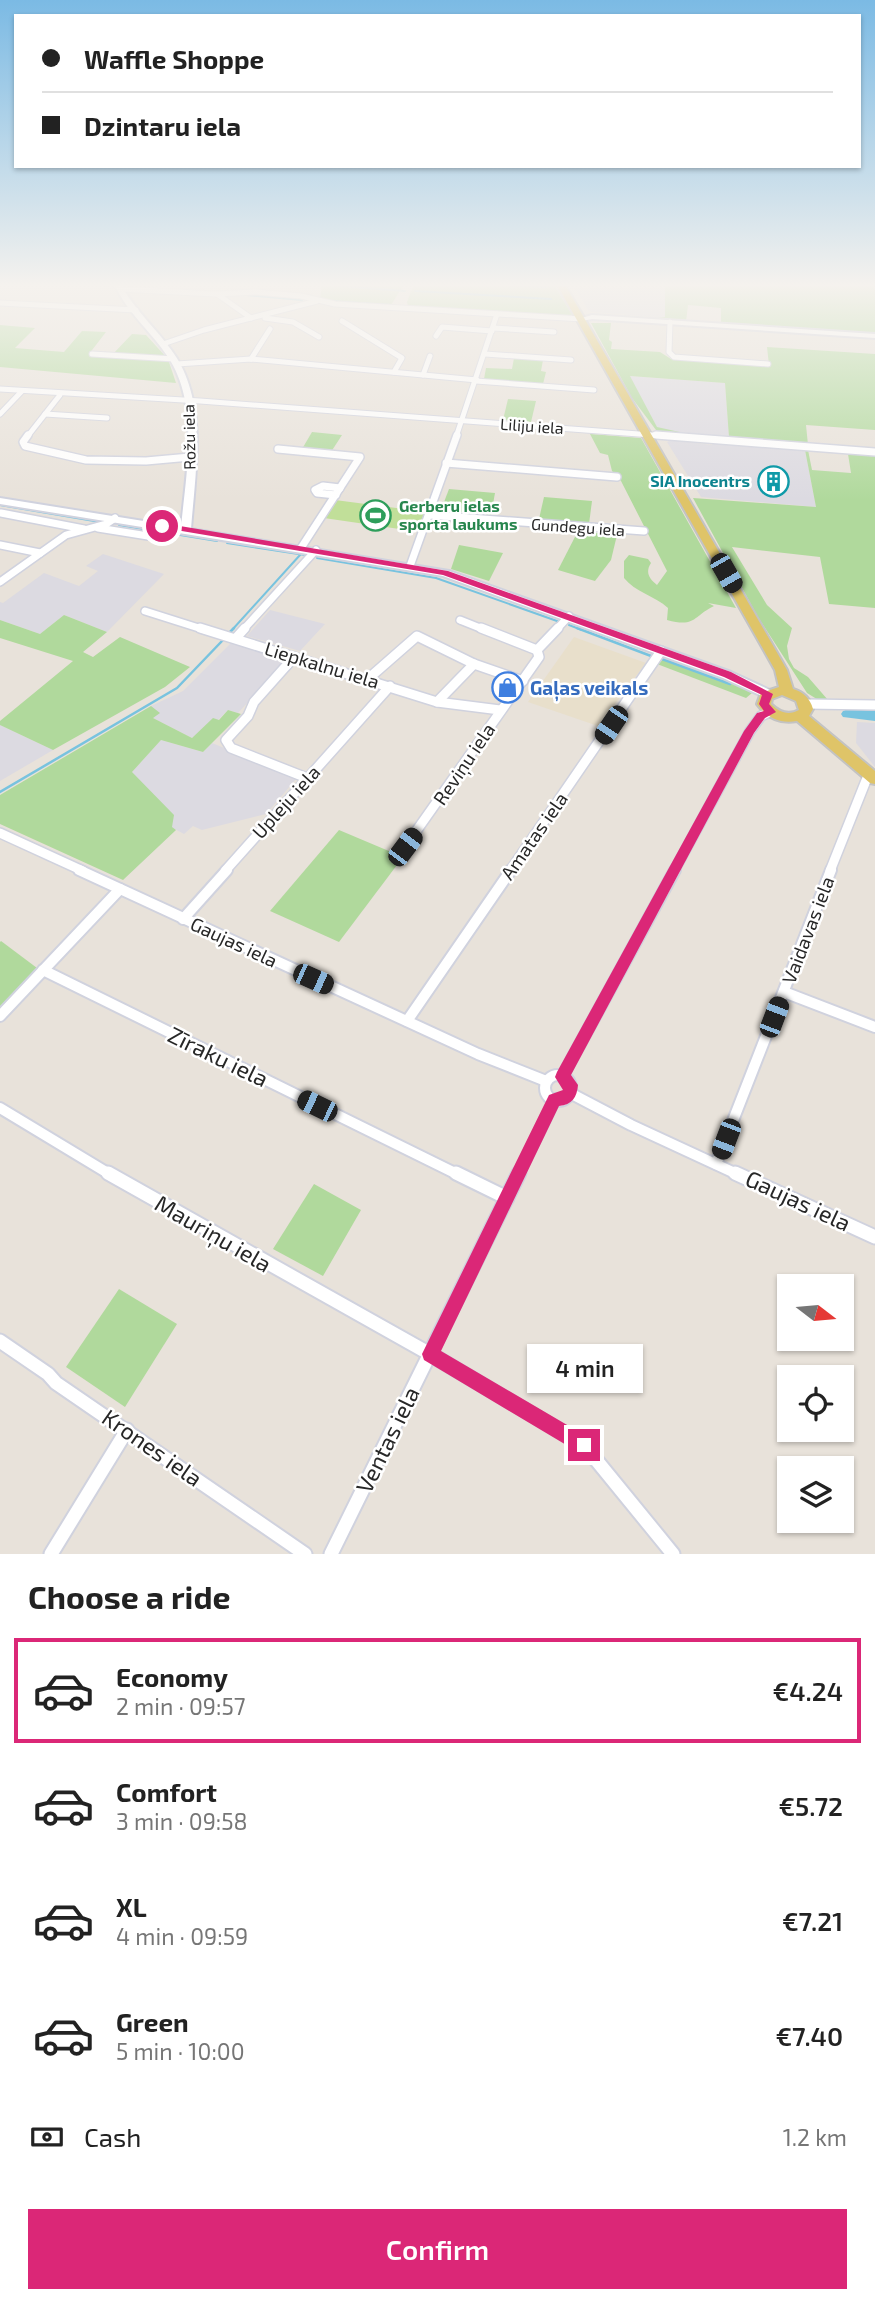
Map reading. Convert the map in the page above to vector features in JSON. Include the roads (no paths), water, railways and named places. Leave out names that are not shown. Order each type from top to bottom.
[{"type":"main road","points":[[603,356],[781,670],[787,691]]},
{"type":"main road","points":[[803,710],[782,717],[770,712],[764,704],[768,694],[787,691],[799,696],[803,710],[872,776]]},
{"type":"street","points":[[110,356],[175,361],[251,359],[594,390]]},
{"type":"street","name":"Rožu iela","points":[[171,356],[185,380],[188,401],[190,457],[186,529]]},
{"type":"street","points":[[251,359],[253,356]]},
{"type":"street","points":[[394,372],[402,358],[398,356]]},
{"type":"street","points":[[423,375],[430,356]]},
{"type":"street","points":[[410,566],[484,356]]},
{"type":"street","points":[[507,356],[571,360]]},
{"type":"street","points":[[673,356],[768,364]]},
{"type":"street","name":"Liliju iela","points":[[0,389],[875,452]]},
{"type":"street","points":[[0,414],[22,391]]},
{"type":"street","points":[[60,394],[23,442],[25,446],[86,460],[146,461],[190,457]]},
{"type":"street","points":[[45,414],[107,418]]},
{"type":"street","points":[[278,449],[360,457],[301,548]]},
{"type":"street","points":[[446,463],[617,477]]},
{"type":"street","points":[[0,501],[113,524],[148,536]]},
{"type":"street","points":[[1,513],[84,529]]},
{"type":"street","name":"Gundegu iela","points":[[429,515],[644,531]]},
{"type":"street","points":[[0,582],[66,535],[84,529],[113,524],[186,529],[461,577],[727,675],[768,694]]},
{"type":"street","points":[[0,545],[40,553]]},
{"type":"street","points":[[236,638],[316,550]]},
{"type":"street","name":"Liepkalnu iela","points":[[145,611],[369,678],[437,702],[500,710]]},
{"type":"street","name":"Reviņu iela","points":[[405,847],[478,748],[500,710],[523,681],[539,657],[537,650],[569,616]]},
{"type":"street","points":[[460,620],[537,650]]},
{"type":"street","points":[[369,678],[418,636],[474,664],[523,681]]},
{"type":"street","name":"Amatas iela","points":[[407,1021],[661,651]]},
{"type":"street","points":[[294,657],[254,702],[248,716],[226,740],[231,748],[307,778]]},
{"type":"street","points":[[437,702],[474,664]]},
{"type":"street","name":"Upleju iela","points":[[183,919],[390,686]]},
{"type":"street","points":[[803,710],[875,705]]},
{"type":"street","points":[[562,1077],[750,731],[761,716],[770,712]]},
{"type":"street","name":"Vaidavas iela","points":[[716,1164],[872,776]]},
{"type":"street","name":"Gaujas iela","points":[[0,833],[183,919],[545,1082]]},
{"type":"street","points":[[0,1016],[120,889]]},
{"type":"street","name":"Zīraku iela","points":[[43,970],[507,1198]]},
{"type":"street","points":[[784,992],[875,1027]]},
{"type":"street","points":[[553,1076],[562,1077],[570,1085],[570,1093],[564,1099],[555,1099],[547,1094],[545,1082],[553,1076]]},
{"type":"street","name":"Gaujas iela","points":[[570,1093],[589,1105],[875,1237]]},
{"type":"street","name":"Ventas iela","points":[[331,1554],[555,1099]]},
{"type":"street","name":"Mauriņu iela","points":[[0,1108],[265,1264],[430,1354],[584,1445],[673,1554]]},
{"type":"street","name":"Krones iela","points":[[0,1341],[305,1554]]},
{"type":"street","points":[[51,1554],[127,1430]]},
{"type":"waterway","points":[[0,505],[100,522]]},
{"type":"waterway","points":[[119,525],[217,541]]},
{"type":"waterway","points":[[227,543],[305,555]]},
{"type":"waterway","points":[[232,630],[300,555]]},
{"type":"waterway","points":[[317,558],[436,578],[557,621]]},
{"type":"waterway","points":[[569,625],[582,630]]},
{"type":"waterway","points":[[577,628],[651,656]]},
{"type":"waterway","points":[[0,792],[177,688],[222,641]]},
{"type":"waterway","points":[[662,659],[730,684]]},
{"type":"waterway","points":[[848,714],[875,716]]},
{"type":"place","name":"SIA Inocentrs","points":[[773,481]]},
{"type":"place","name":"Gerberu ielas sporta laukums","points":[[376,515]]},
{"type":"place","name":"Gaļas veikals","points":[[507,688]]}]
